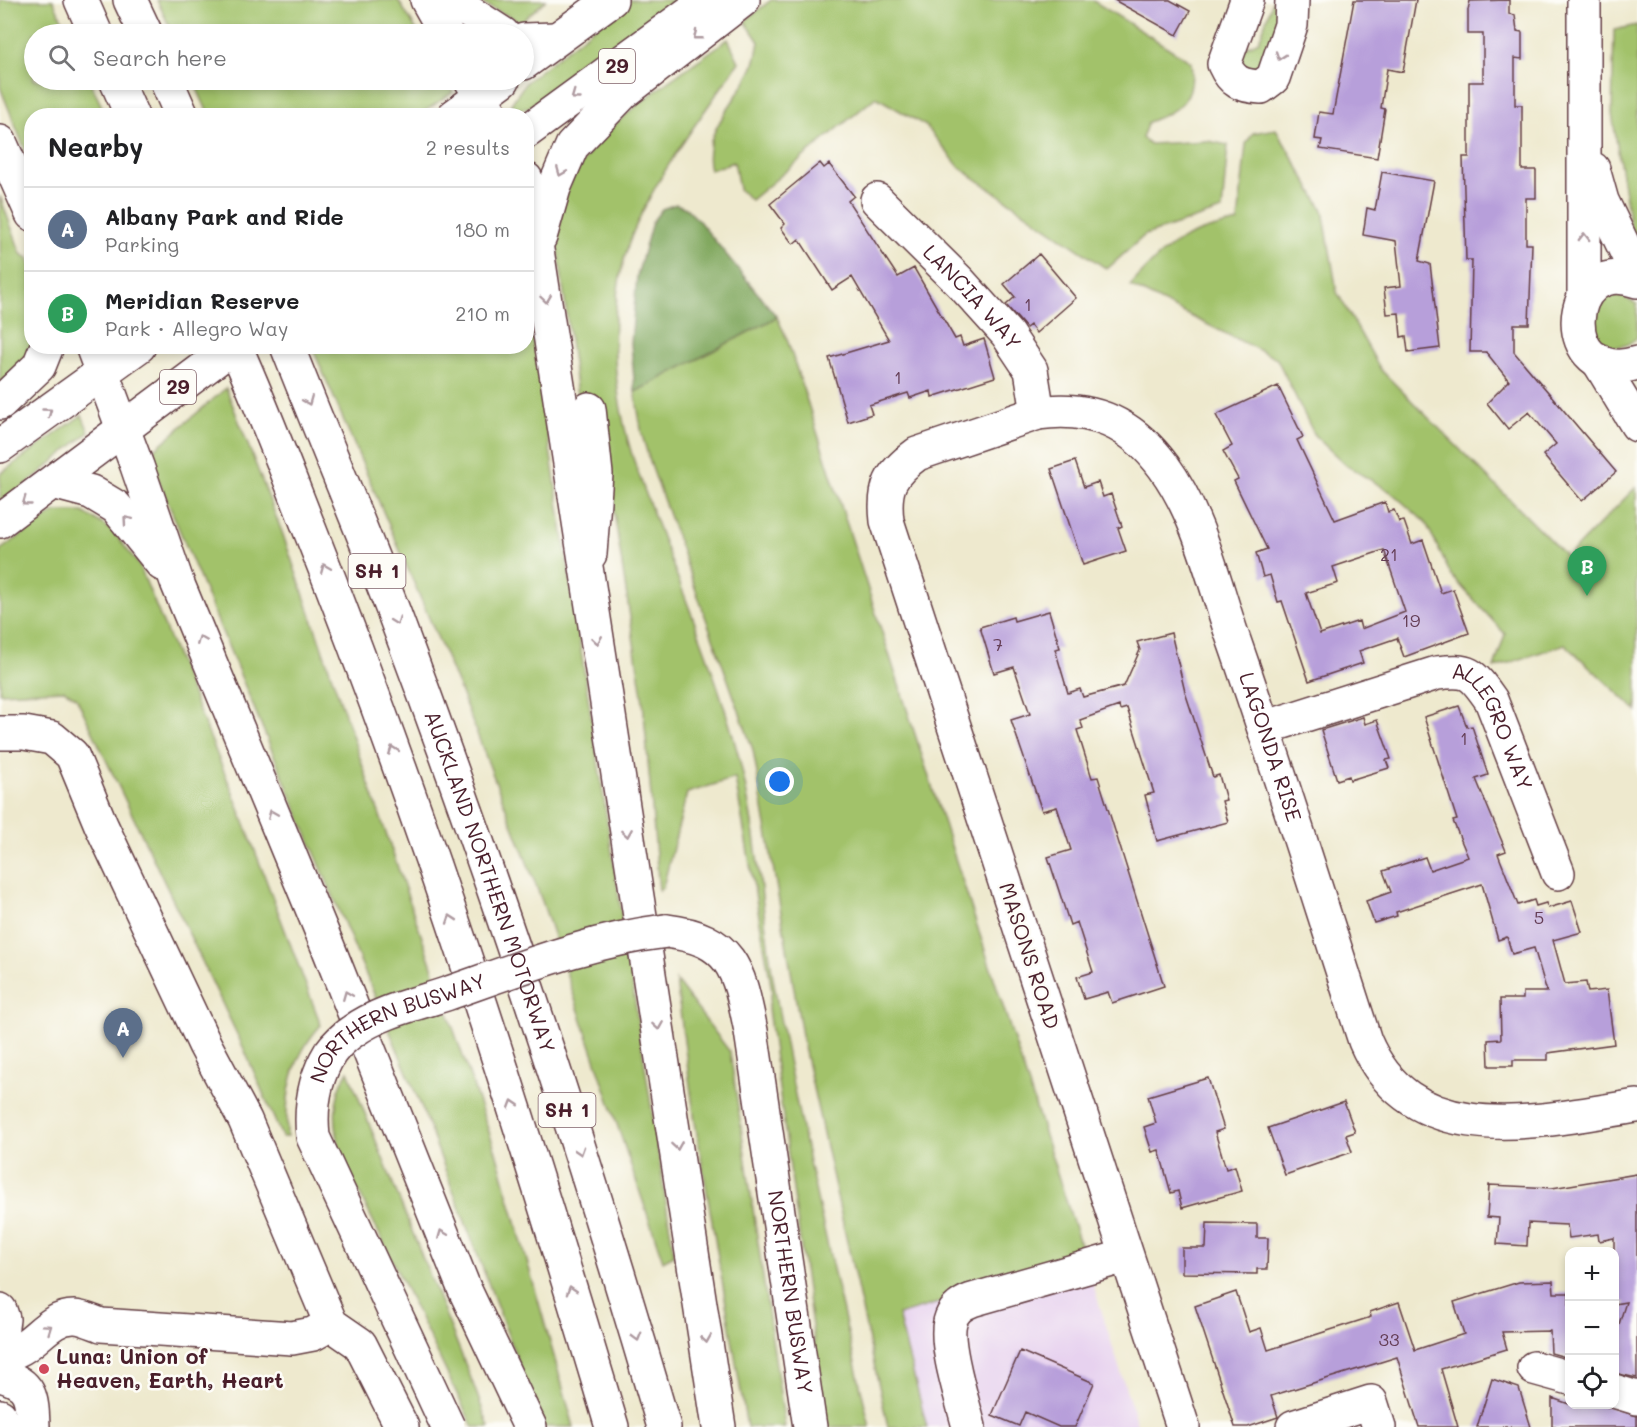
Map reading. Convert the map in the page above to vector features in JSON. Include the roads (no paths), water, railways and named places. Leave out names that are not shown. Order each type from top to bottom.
[{"type":"main road","points":[[81,0],[92,24]]},
{"type":"main road","points":[[130,0],[141,24]]},
{"type":"main road","points":[[427,0],[440,24]]},
{"type":"main road","points":[[456,0],[489,24]]},
{"type":"main road","points":[[539,40],[611,0]]},
{"type":"main road","name":"29","points":[[534,126],[707,0]]},
{"type":"main road","points":[[538,243],[554,188],[572,146],[623,93],[743,0]]},
{"type":"main road","points":[[1247,0],[1224,64],[1230,78],[1244,86],[1261,87],[1273,78],[1291,26],[1292,0]]},
{"type":"main road","points":[[1584,0],[1584,295],[1576,324],[1582,344],[1597,359],[1637,425]]},
{"type":"main road","points":[[120,90],[128,108]]},
{"type":"main road","points":[[170,90],[178,108]]},
{"type":"main road","points":[[465,108],[487,93]]},
{"type":"main road","points":[[1584,139],[1602,201],[1637,274]]},
{"type":"main road","points":[[0,142],[24,196]]},
{"type":"main road","name":"LANCIA WAY","points":[[877,200],[960,282],[1007,334],[1032,370],[1038,413]]},
{"type":"main road","points":[[534,222],[719,1427]]},
{"type":"main road","points":[[1584,295],[1604,280],[1617,277],[1637,281]]},
{"type":"main road","points":[[0,403],[39,366],[44,354]]},
{"type":"main road","points":[[0,446],[97,360],[115,354]]},
{"type":"main road","name":"AUCKLAND NORTHERN MOTORWAY","points":[[290,354],[393,613],[468,819],[549,1055],[664,1427]]},
{"type":"main road","name":"29","points":[[0,521],[123,429],[239,355]]},
{"type":"main road","name":"SH 1","points":[[239,355],[353,639],[413,805],[502,1072],[612,1427]]},
{"type":"main road","points":[[1597,359],[1613,365],[1637,363]]},
{"type":"main road","points":[[97,360],[177,582],[332,958],[464,1288],[515,1427]]},
{"type":"main road","points":[[588,583],[596,474],[589,409]]},
{"type":"main road","name":"LAGONDA RISE","points":[[888,484],[900,466],[917,454],[1038,413],[1057,410],[1083,411],[1109,418],[1145,446],[1164,467],[1187,506],[1264,728],[1365,1041],[1379,1069],[1403,1094],[1437,1111],[1475,1123],[1514,1124],[1637,1107]]},
{"type":"main road","points":[[53,482],[92,492],[116,507],[177,582]]},
{"type":"main road","name":"MASONS ROAD","points":[[888,484],[884,502],[887,521],[1183,1427]]},
{"type":"main road","name":"ALLEGRO WAY","points":[[1264,728],[1437,673],[1460,670],[1477,680],[1491,700],[1558,873]]},
{"type":"main road","points":[[0,733],[24,733],[52,738],[72,755],[101,825],[205,1045],[245,1120],[331,1324],[360,1344],[402,1427]]},
{"type":"main road","name":"NORTHERN BUSWAY","points":[[448,1427],[313,1137],[310,1112],[317,1082],[330,1053],[353,1030],[389,1013],[580,948],[629,935],[666,931],[684,933],[702,939],[721,951],[734,966],[741,981],[751,1031],[810,1427]]},
{"type":"main road","points":[[969,1427],[948,1337],[950,1321],[955,1310],[972,1300],[1126,1256]]},
{"type":"main road","points":[[464,1288],[530,1427]]},
{"type":"main road","points":[[0,1310],[3,1332],[0,1341]]},
{"type":"main road","points":[[0,1354],[18,1352],[61,1319],[75,1317],[101,1324],[292,1338],[313,1334],[331,1324]]},
{"type":"main road","points":[[1534,1368],[1565,1377]]},
{"type":"main road","points":[[0,1375],[21,1384],[30,1395],[33,1427]]},
{"type":"main road","points":[[1619,1393],[1637,1398]]},
{"type":"main road","points":[[1293,1427],[1371,1402],[1379,1427]]},
{"type":"main road","points":[[0,1416],[5,1427]]},
{"type":"place","name":"Meridian Reserve","points":[[1587,596]]},
{"type":"place","name":"Albany Park and Ride","points":[[123,1058]]},
{"type":"place","name":"Luna: Union of Heaven, Earth, Heart","points":[[44,1369]]}]
